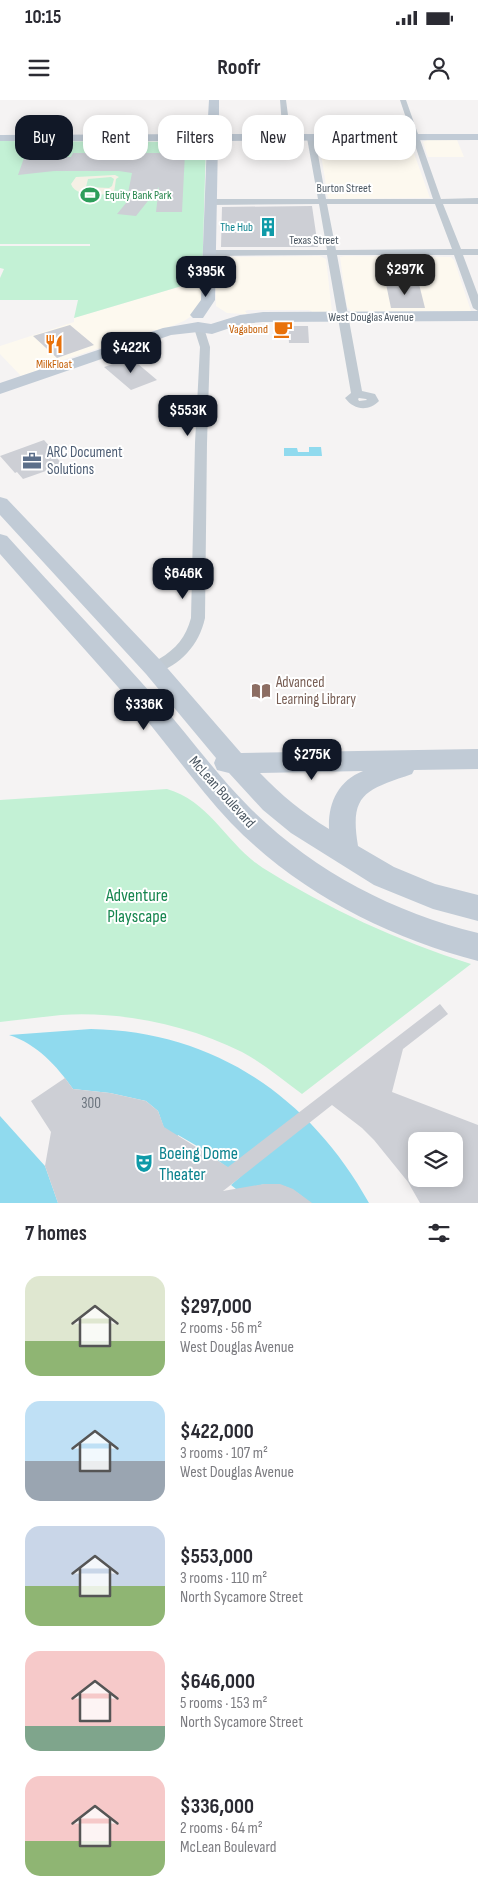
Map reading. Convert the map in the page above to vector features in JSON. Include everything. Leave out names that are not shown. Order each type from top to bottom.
[{"type":"main road","points":[[214,100],[214,115]]},
{"type":"main road","points":[[416,137],[478,137]]},
{"type":"main road","points":[[0,138],[158,138]]},
{"type":"main road","points":[[304,138],[314,138]]},
{"type":"main road","points":[[197,321],[208,300],[212,160]]},
{"type":"main road","points":[[208,300],[219,320]]},
{"type":"main road","name":"West Douglas Avenue","points":[[0,389],[197,321],[263,318],[478,316]]},
{"type":"main road","name":"McLean Boulevard","points":[[0,503],[154,668],[272,802],[300,825],[384,876],[433,896],[478,908]]},
{"type":"main road","name":"McLean Boulevard","points":[[0,541],[149,707],[195,764],[253,827],[295,862],[344,895],[398,921],[460,944],[478,947]]},
{"type":"main road","points":[[195,764],[478,759]]},
{"type":"main road","points":[[346,854],[340,827],[342,807],[352,790],[375,776],[424,760]]},
{"type":"street","points":[[283,100],[285,115]]},
{"type":"street","points":[[403,100],[408,115]]},
{"type":"street","points":[[311,138],[357,394]]},
{"type":"street","points":[[416,140],[478,308]]},
{"type":"street","name":"Burton Street","points":[[210,202],[478,201]]},
{"type":"street","name":"Texas Street","points":[[209,253],[478,252]]},
{"type":"street","points":[[205,347],[219,320]]},
{"type":"street","points":[[154,668],[182,652],[191,641],[197,623],[205,347],[197,321]]},
{"type":"shaded area","points":[[427,140],[457,140],[464,157],[428,157],[423,142]]},
{"type":"shaded area","points":[[416,159],[430,198],[330,199],[328,198],[322,160]]},
{"type":"shaded area","points":[[320,256],[326,259],[332,312],[316,314],[309,310],[248,310],[245,311],[247,314],[243,314],[227,313],[216,306],[215,261],[219,257]]},
{"type":"shaded area","points":[[340,257],[451,257],[454,260],[471,311],[441,313],[437,311],[352,312],[347,307]]},
{"type":"shaded area","points":[[202,280],[203,301],[196,313],[184,321],[162,330],[154,330],[21,376],[0,354],[0,346],[74,322],[74,318]]},
{"type":"green space","points":[[0,141],[15,141],[15,160],[73,160],[73,141],[83,141],[83,160],[148,160],[148,142],[158,142],[158,160],[205,160],[202,280],[74,318],[78,300],[0,300],[0,278],[4,269],[0,268],[0,246],[90,246],[90,244],[0,244]]},
{"type":"green space","name":"Adventure Playscape","points":[[167,789],[195,803],[251,859],[288,883],[364,923],[417,945],[471,964],[302,1094],[250,1056],[221,1042],[177,1027],[131,1018],[84,1014],[0,1022],[0,800]]},
{"type":"sand","points":[[115,175],[119,177],[116,179],[114,193],[90,195],[78,192],[74,188],[71,184],[76,177]],"holes":[[[111,177],[114,179],[112,186],[109,188],[86,187],[88,179]]]},
{"type":"water","points":[[309,447],[321,447],[322,456],[284,456],[284,448],[297,448],[298,452],[309,452]]},
{"type":"water","points":[[91,1029],[136,1033],[178,1042],[217,1057],[254,1077],[288,1102],[318,1131],[345,1165],[369,1203],[309,1203],[294,1190],[277,1184],[259,1185],[241,1193],[231,1185],[240,1177],[204,1150],[178,1135],[175,1148],[165,1131],[158,1111],[146,1101],[110,1093],[73,1089],[46,1057],[29,1044],[9,1035]]},
{"type":"water","points":[[0,1116],[45,1166],[58,1203],[0,1203]]},
{"type":"building","name":"Equity Bank Park","points":[[73,153],[83,153],[83,160],[148,160],[148,153],[158,153],[158,160],[185,160],[182,212],[156,212],[159,187],[136,216],[117,214],[126,203],[132,173],[119,171],[54,171],[18,175],[23,160],[73,160]]},
{"type":"building","name":"The Hub","points":[[312,206],[318,247],[221,247],[222,207]]},
{"type":"building","points":[[386,284],[419,284],[425,308],[391,308]]},
{"type":"building","points":[[70,325],[94,345],[57,358],[33,336]]},
{"type":"building","points":[[288,326],[308,326],[309,343],[289,343]]},
{"type":"building","points":[[131,358],[157,380],[131,390],[104,367]]},
{"type":"building","name":"ARC Document Solutions","points":[[44,440],[59,457],[57,458],[63,465],[23,479],[0,456]]},
{"type":"building","points":[[440,1004],[448,1014],[403,1049],[392,1092],[478,1125],[478,1203],[420,1203],[411,1187],[463,1187],[463,1132],[408,1132],[408,1182],[374,1140],[362,1128],[332,1105],[223,1191],[264,1184],[280,1184],[293,1189],[312,1203],[58,1203],[45,1166],[51,1132],[31,1101],[65,1078],[73,1089],[110,1093],[146,1101],[158,1111],[164,1127],[228,1167]]},
{"type":"place","name":"Equity Bank Park","points":[[90,195]]},
{"type":"place","name":"The Hub","points":[[268,227]]},
{"type":"place","name":"Vagabond","points":[[283,329]]},
{"type":"place","name":"MilkFloat","points":[[54,344]]},
{"type":"place","name":"ARC Document Solutions","points":[[32,461]]},
{"type":"place","name":"Advanced Learning Library","points":[[261,691]]},
{"type":"place","name":"Boeing Dome Theater","points":[[144,1163]]}]
